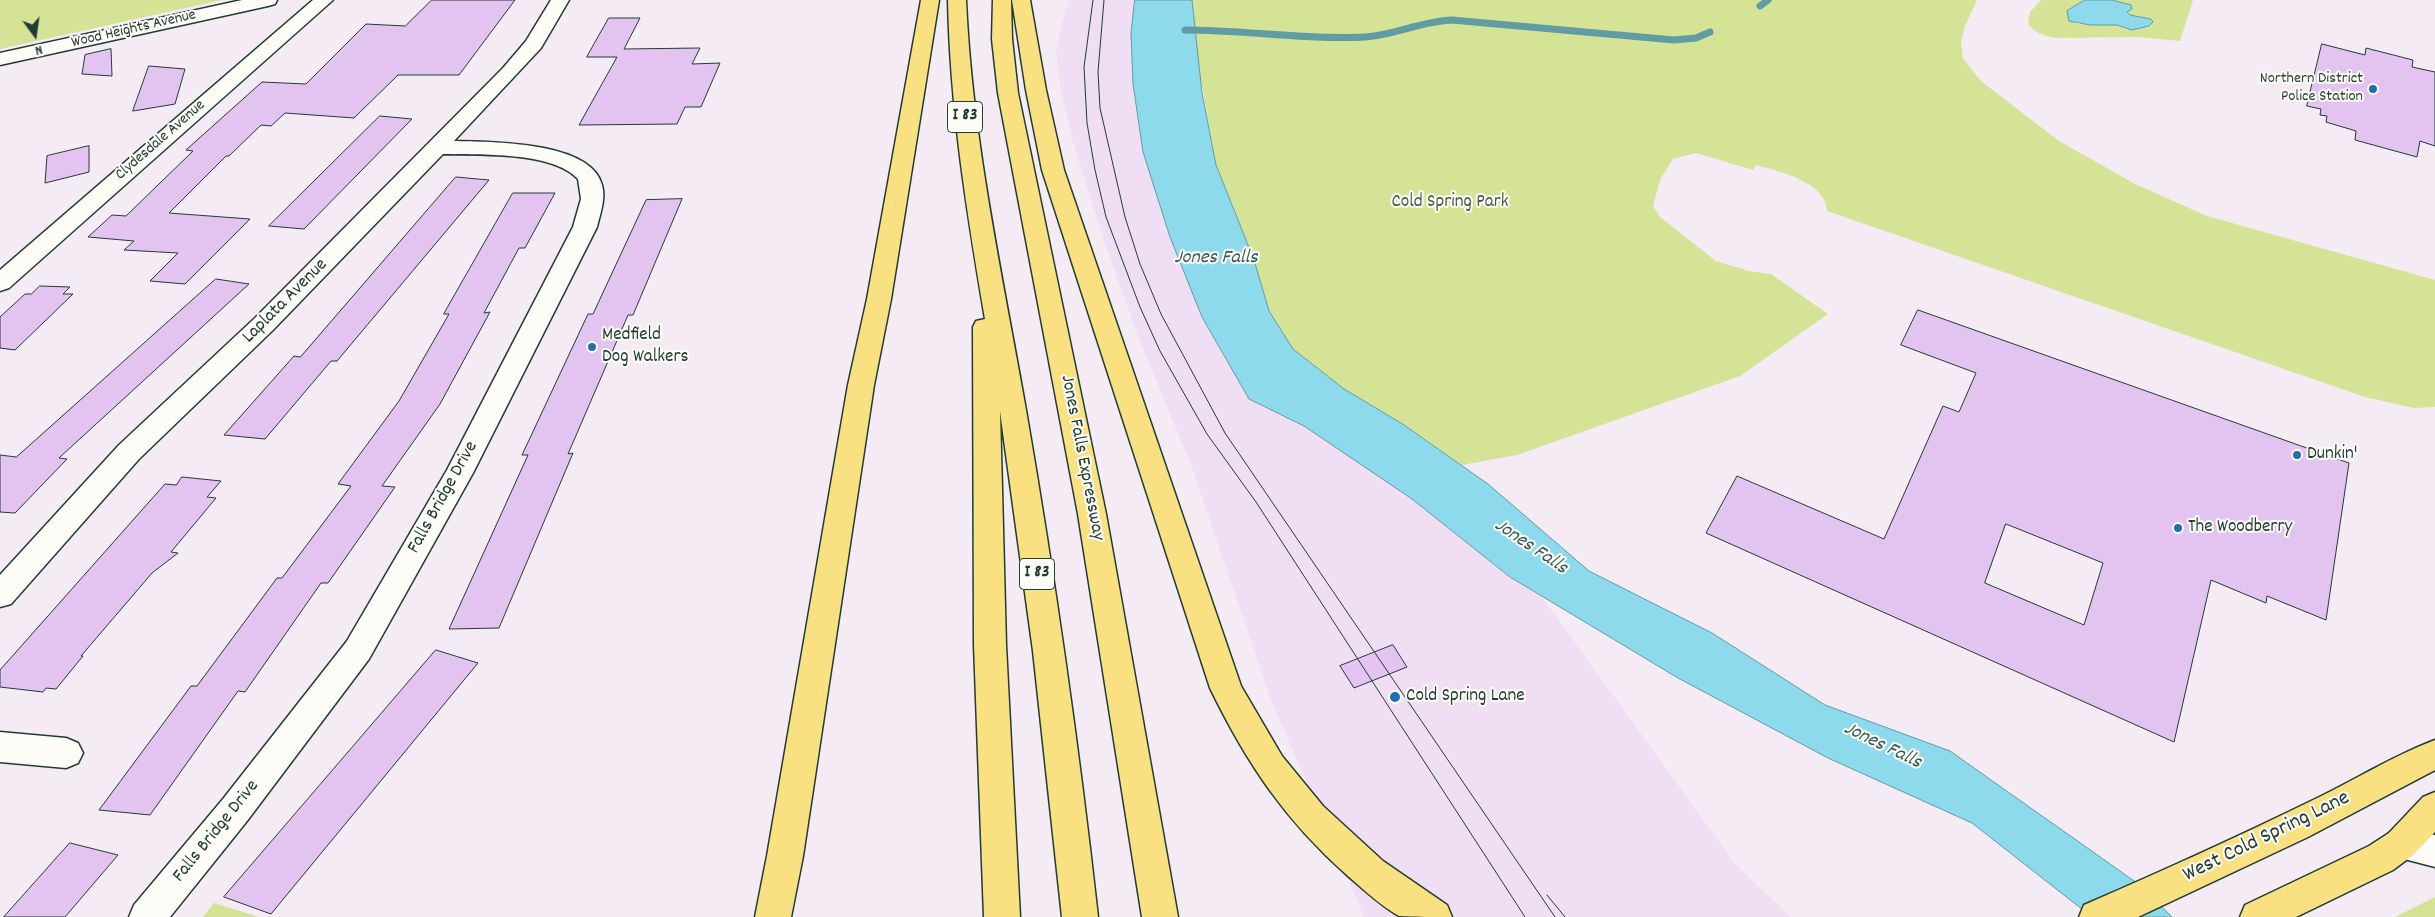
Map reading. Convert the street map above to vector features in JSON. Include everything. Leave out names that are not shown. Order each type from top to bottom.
[{"type":"main road","points":[[773,917],[791,818],[861,385],[879,299],[930,0]]},
{"type":"main road","name":"I 83","points":[[957,0],[957,43],[962,98],[1014,416],[1048,653],[1080,917]]},
{"type":"main road","name":"Jones Falls Expressway","points":[[1002,0],[1002,39],[1008,94],[1092,514],[1160,917]]},
{"type":"main road","points":[[1022,0],[1036,90],[1053,170],[1226,688],[1252,737],[1278,778],[1359,863],[1420,909]]},
{"type":"main road","points":[[984,233],[990,645],[1002,917]]},
{"type":"main road","name":"West Cold Spring Lane","points":[[2097,917],[2173,885],[2330,809],[2410,764],[2435,755]]},
{"type":"main road","points":[[2258,917],[2391,851],[2435,808]]},
{"type":"street","name":"Wood Heights Avenue","points":[[0,60],[268,0]]},
{"type":"street","name":"Clydesdale Avenue","points":[[0,283],[324,0]]},
{"type":"street","name":"Laplata Avenue","points":[[0,595],[130,452],[264,324],[437,148],[528,52],[560,0]]},
{"type":"street","name":"Falls Bridge Drive","points":[[147,917],[235,810],[358,650],[459,473],[585,227],[592,203],[591,187],[585,173],[568,162],[537,154],[437,148]]},
{"type":"street","points":[[0,747],[66,753]]},
{"type":"street","points":[[2391,851],[2435,851]]},
{"type":"shaded area","points":[[1069,0],[1135,0],[1131,33],[1133,84],[1143,152],[1170,237],[1202,317],[1249,399],[1304,426],[1412,499],[1510,577],[1542,597],[1736,865],[1791,917],[1364,917],[1271,700],[1191,465],[1139,339],[1104,241],[1073,143],[1060,87],[1056,51]]},
{"type":"green space","points":[[0,0],[222,0],[0,49]]},
{"type":"green space","name":"Cold Spring Park","points":[[1135,0],[1977,0],[1965,26],[1961,41],[1963,59],[1981,81],[2059,141],[2135,184],[2207,216],[2435,280],[2435,407],[2414,408],[2365,397],[1827,211],[1825,201],[1819,192],[1800,179],[1756,165],[1753,170],[1696,153],[1673,159],[1660,180],[1653,206],[1660,217],[1716,261],[1749,271],[1771,274],[1828,314],[1740,376],[1517,455],[1462,465],[1404,425],[1344,389],[1293,349],[1269,311],[1254,260],[1216,165],[1199,69],[1131,33]]},
{"type":"green space","points":[[2041,0],[2085,0],[2067,11],[2076,24],[2117,25],[2132,30],[2149,26],[2151,19],[2130,15],[2122,2],[2112,0],[2193,0],[2180,41],[2139,37],[2056,38],[2048,36],[2033,29],[2028,22],[2030,12]]},
{"type":"green space","points":[[2435,897],[2435,917],[2395,917]]},
{"type":"green space","points":[[214,903],[259,917],[203,917]]},
{"type":"water","name":"Jones Falls","points":[[1135,0],[1192,0],[1202,93],[1216,165],[1254,260],[1269,311],[1293,349],[1344,389],[1404,425],[1488,484],[1589,571],[1712,633],[1825,705],[1950,751],[2137,883],[2172,917],[2092,917],[1972,823],[1828,758],[1678,678],[1510,577],[1412,499],[1304,426],[1249,399],[1202,317],[1170,237],[1143,152],[1133,84],[1131,33]]},
{"type":"water","points":[[2085,0],[2112,0],[2131,5],[2132,9],[2127,12],[2130,15],[2151,19],[2153,22],[2149,26],[2132,30],[2117,25],[2090,25],[2069,21],[2067,11]]},
{"type":"building","points":[[432,0],[515,0],[459,75],[398,75],[354,118],[285,113],[271,126],[261,125],[229,156],[226,156],[169,213],[250,219],[185,284],[150,281],[178,253],[124,250],[134,241],[88,237],[112,215],[126,216],[193,151],[186,150],[262,82],[306,84],[366,24],[405,26]]},
{"type":"building","points":[[609,18],[640,18],[624,49],[700,48],[692,64],[720,63],[701,107],[685,107],[677,124],[579,125],[617,57],[587,57]]},
{"type":"building","name":"Northern District Police Station","points":[[2322,44],[2365,55],[2366,48],[2413,60],[2412,67],[2435,72],[2435,146],[2420,141],[2417,157],[2355,140],[2356,131],[2326,122],[2327,116],[2320,115],[2321,109],[2307,106]]},
{"type":"building","points":[[111,49],[112,76],[82,74],[85,55]]},
{"type":"building","points":[[149,66],[185,69],[175,104],[133,111]]},
{"type":"building","points":[[380,116],[412,119],[304,229],[269,226]]},
{"type":"building","points":[[89,146],[89,172],[45,183],[47,156]]},
{"type":"building","points":[[456,177],[489,180],[337,361],[331,361],[265,439],[224,435],[294,356],[300,357]]},
{"type":"building","points":[[513,193],[555,193],[525,248],[519,248],[484,313],[490,312],[440,404],[382,486],[395,487],[328,583],[321,583],[245,692],[238,691],[150,815],[99,810],[191,686],[197,686],[277,578],[282,578],[351,486],[338,484],[399,401],[449,314],[444,314]]},
{"type":"building","points":[[682,199],[633,315],[628,315],[568,454],[573,453],[499,628],[449,629],[528,455],[522,455],[588,314],[593,314],[646,200]]},
{"type":"building","points":[[216,279],[249,284],[59,458],[67,459],[15,513],[0,512],[0,455],[16,457]]},
{"type":"building","points":[[40,286],[70,287],[63,294],[73,294],[15,350],[0,348],[0,317],[25,294],[31,294]]},
{"type":"building","name":"The Woodberry","points":[[1918,310],[2349,463],[2326,620],[2267,596],[2266,603],[2211,580],[2174,742],[1706,533],[1737,476],[1884,539],[1943,406],[1959,412],[1976,373],[1901,345]],"holes":[[[2006,524],[2103,563],[2084,625],[1985,583]]]},
{"type":"building","points":[[182,477],[221,481],[207,497],[216,498],[171,552],[178,553],[152,573],[81,656],[83,656],[56,689],[46,688],[43,692],[0,687],[0,670],[165,484],[176,485]]},
{"type":"building","points":[[1393,645],[1407,667],[1354,688],[1340,666]]},
{"type":"building","points":[[436,650],[478,663],[271,914],[224,897]]},
{"type":"building","points":[[70,843],[118,855],[65,917],[4,917]]},
{"type":"waterway","points":[[1760,6],[1768,0]]},
{"type":"waterway","points":[[1185,30],[1343,38],[1377,36],[1430,23],[1452,20],[1674,40],[1696,38],[1710,32]]},
{"type":"tram line","points":[[1093,0],[1084,67],[1087,123],[1095,170],[1106,217],[1140,307],[1160,351],[1207,434],[1256,502],[1525,917]]},
{"type":"tram line","points":[[1104,0],[1098,72],[1100,108],[1125,217],[1140,264],[1161,314],[1225,433],[1555,917]]},
{"type":"tram line","points":[[1547,895],[1565,917]]},
{"type":"place","name":"Northern District Police Station","points":[[2373,89]]},
{"type":"place","name":"Medfield Dog Walkers","points":[[592,347]]},
{"type":"place","name":"Dunkin'","points":[[2297,455]]},
{"type":"place","name":"The Woodberry","points":[[2178,528]]},
{"type":"place","name":"Cold Spring Lane","points":[[1395,697]]}]
